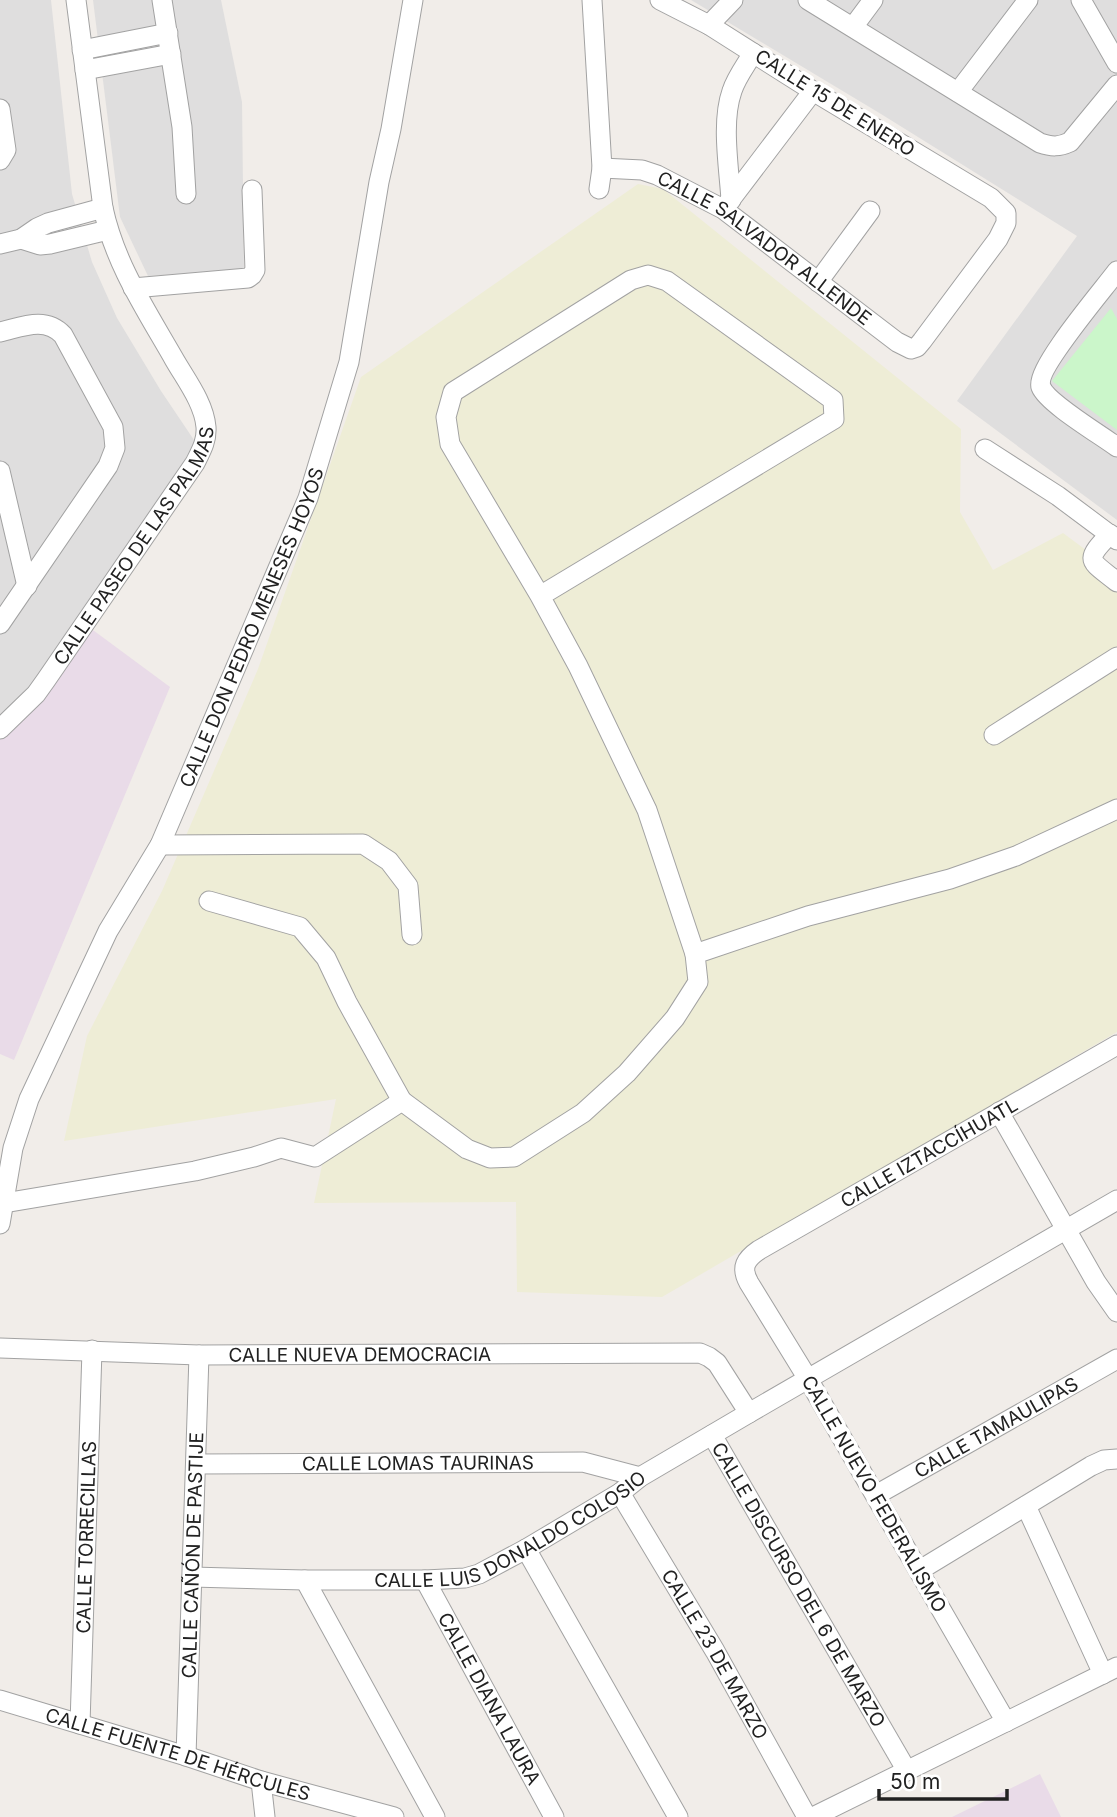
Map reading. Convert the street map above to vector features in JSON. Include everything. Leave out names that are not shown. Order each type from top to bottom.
[{"type":"street","name":"CALLE PASEO DE LAS PALMAS","points":[[0,729],[36,694],[46,680],[195,463],[207,431],[200,406],[133,288],[108,230],[76,0]]},
{"type":"street","points":[[162,0],[182,127],[186,194]]},
{"type":"street","name":"CALLE DON PEDRO MENESES HOYOS","points":[[0,1224],[13,1148],[30,1098],[108,930],[160,845],[308,498],[349,362],[413,0]]},
{"type":"street","points":[[592,0],[602,168],[599,188]]},
{"type":"street","name":"CALLE 15 DE ENERO","points":[[660,0],[709,25],[991,198],[1006,213],[1006,223],[998,239],[917,347]]},
{"type":"street","points":[[709,25],[733,0]]},
{"type":"street","points":[[808,0],[1040,143],[1052,147],[1070,142],[1117,85]]},
{"type":"street","points":[[853,27],[873,0]]},
{"type":"street","points":[[958,92],[1028,0]]},
{"type":"street","points":[[1081,0],[1117,63]]},
{"type":"street","points":[[82,50],[168,33]]},
{"type":"street","points":[[727,204],[728,110],[732,90],[753,52]]},
{"type":"street","points":[[85,70],[170,54]]},
{"type":"street","points":[[727,204],[813,91]]},
{"type":"street","points":[[0,109],[6,150],[0,160]]},
{"type":"street","name":"CALLE SALVADOR ALLENDE","points":[[602,168],[642,170],[727,204],[818,282],[904,347],[917,347]]},
{"type":"street","points":[[133,288],[248,278],[252,275],[255,270],[252,190]]},
{"type":"street","points":[[0,244],[21,239],[48,223],[103,208]]},
{"type":"street","points":[[818,282],[870,211]]},
{"type":"street","points":[[21,239],[40,245],[50,244],[108,230]]},
{"type":"street","points":[[209,901],[300,927],[326,958],[347,1002],[402,1101],[467,1149],[490,1158],[514,1157],[583,1113],[627,1073],[675,1018],[698,982],[695,954],[647,810],[579,666],[450,444],[446,417],[453,391],[631,280],[648,275],[667,281],[832,400],[834,419],[540,596]]},
{"type":"street","points":[[1112,278],[1117,304]]},
{"type":"street","points":[[1112,278],[1053,355],[1040,380],[1041,388],[1052,401],[1117,447]]},
{"type":"street","points":[[0,332],[38,324],[48,324],[56,328],[63,335],[113,427],[115,447],[108,466],[0,624]]},
{"type":"street","points":[[985,449],[1058,496],[1113,537],[1096,548],[1092,558],[1098,567],[1117,582]]},
{"type":"street","points":[[0,471],[27,586]]},
{"type":"street","points":[[994,735],[1117,657]]},
{"type":"street","points":[[695,954],[808,916],[950,879],[1005,860],[1117,809]]},
{"type":"street","points":[[160,845],[363,844],[389,861],[408,886],[412,935]]},
{"type":"street","name":"CALLE IZTACCÍHUATL","points":[[744,1266],[749,1257],[759,1250],[1117,1045]]},
{"type":"street","points":[[4,1203],[195,1171],[281,1148],[315,1157],[402,1101]]},
{"type":"street","points":[[999,1112],[1096,1282],[1117,1312]]},
{"type":"street","name":"CALLE LUIS DONALDO COLOSIO","points":[[192,1577],[425,1580],[466,1578],[479,1574],[620,1493],[640,1477],[749,1413],[1117,1200]]},
{"type":"street","name":"CALLE NUEVO FEDERALISMO","points":[[744,1266],[749,1283],[920,1570],[1006,1722]]},
{"type":"street","name":"CALLE NUEVA DEMOCRACIA","points":[[0,1348],[199,1355],[700,1353],[717,1363],[749,1413]]},
{"type":"street","name":"CALLE TORRECILLAS","points":[[80,1724],[92,1350]]},
{"type":"street","name":"CALLE CAÑÓN DE PASTIJE","points":[[186,1756],[199,1355]]},
{"type":"street","name":"CALLE TAMAULIPAS","points":[[876,1495],[1117,1359]]},
{"type":"street","name":"CALLE DISCURSO DEL 6 DE MARZO","points":[[712,1435],[907,1771]]},
{"type":"street","points":[[920,1570],[1091,1466],[1104,1460],[1117,1459]]},
{"type":"street","name":"CALLE LOMAS TAURINAS","points":[[196,1464],[583,1462],[640,1477]]},
{"type":"street","name":"CALLE 23 DE MARZO","points":[[620,1493],[810,1817]]},
{"type":"street","points":[[810,1817],[1110,1670],[1026,1506]]},
{"type":"street","points":[[526,1549],[678,1817]]},
{"type":"street","points":[[305,1580],[435,1817]]},
{"type":"street","name":"CALLE DIANA LAURA","points":[[425,1580],[554,1817]]},
{"type":"street","name":"CALLE FUENTE DE HÉRCULES","points":[[0,1700],[261,1781],[394,1817]]},
{"type":"street","points":[[261,1781],[265,1817]]},
{"type":"shaded area","points":[[0,0],[51,0],[72,194],[92,262],[117,318],[196,443],[32,688],[0,717]]},
{"type":"shaded area","points":[[93,0],[221,0],[242,102],[244,270],[148,276],[120,217]]},
{"type":"shaded area","points":[[691,0],[1117,0],[1117,520],[957,401],[1077,236]]},
{"type":"shaded area","points":[[78,619],[170,687],[14,1060],[0,1054],[0,717],[32,688]]},
{"type":"shaded area","points":[[1040,1774],[1061,1817],[952,1817]]},
{"type":"green space","points":[[638,184],[663,189],[961,429],[960,512],[993,570],[1063,533],[1117,573],[1117,1032],[662,1297],[517,1292],[516,1202],[314,1203],[336,1099],[64,1141],[87,1036],[162,891],[258,669],[361,377]]},
{"type":"green space","points":[[1111,308],[1117,319],[1117,430],[1052,381]]}]
